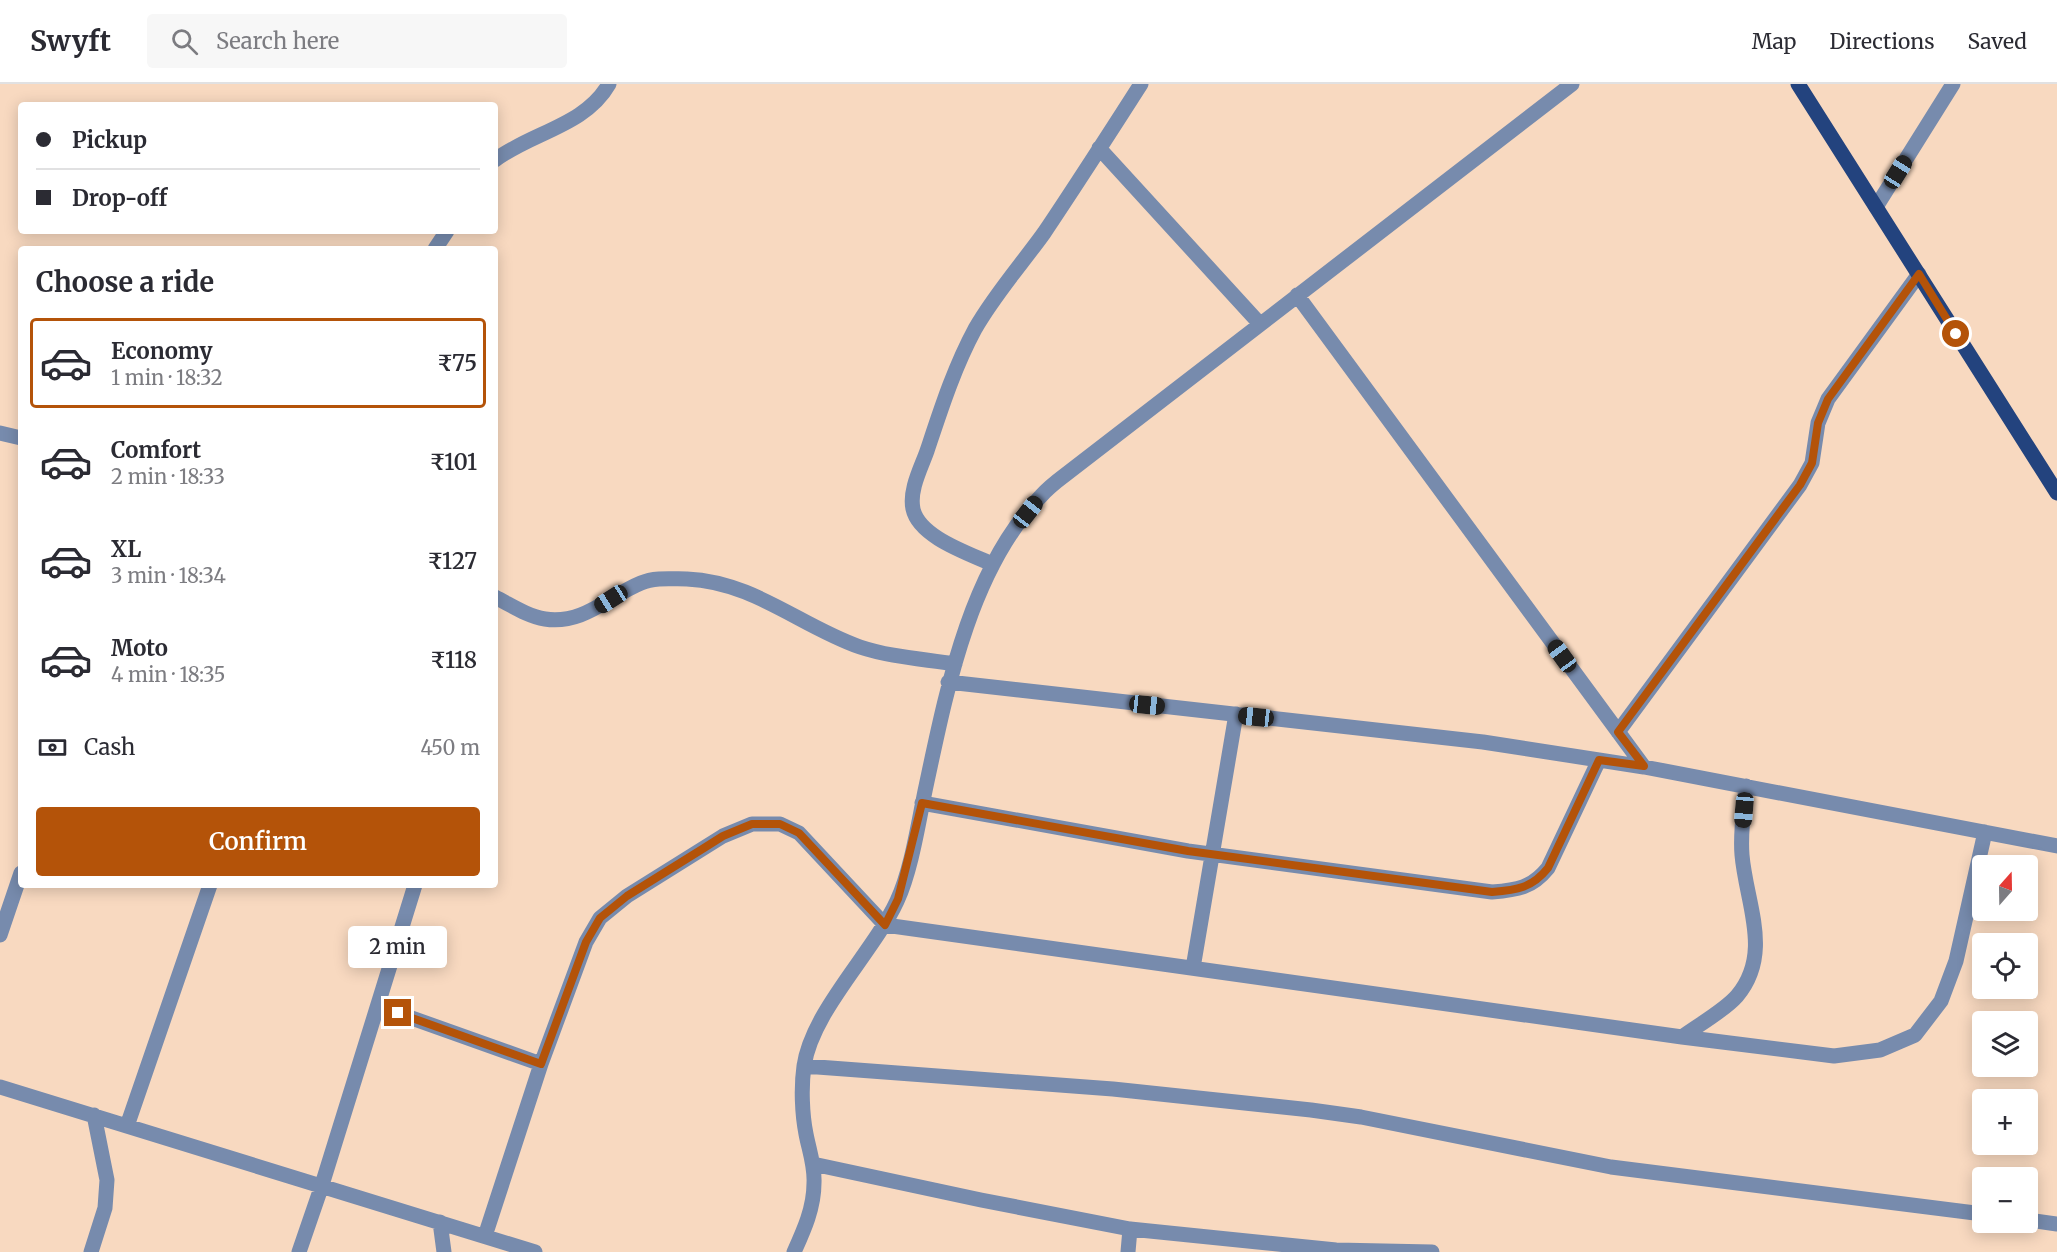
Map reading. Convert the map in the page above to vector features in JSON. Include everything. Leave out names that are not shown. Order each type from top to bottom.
[{"type":"main road","points":[[1798,84],[2057,493]]},
{"type":"street","points":[[498,158],[511,148],[577,117],[593,106],[609,84]]},
{"type":"street","points":[[992,564],[936,537],[921,526],[913,508],[914,490],[947,390],[975,329],[993,298],[1042,235],[1141,84]]},
{"type":"street","points":[[794,1252],[811,1210],[814,1183],[813,1164],[806,1132],[804,1066],[812,1040],[824,1016],[885,925],[898,899],[922,803],[948,682],[992,564],[1014,529],[1041,496],[1065,475],[1572,84]]},
{"type":"street","points":[[1876,207],[1953,84]]},
{"type":"street","points":[[1099,148],[1260,324]]},
{"type":"street","points":[[1618,732],[1800,485],[1812,463],[1818,423],[1828,399],[1919,274]]},
{"type":"street","points":[[1297,295],[1644,766]]},
{"type":"street","points":[[0,433],[18,437]]},
{"type":"street","points":[[498,599],[527,614],[561,620],[580,616],[644,581],[690,579],[736,588],[757,595],[824,631],[861,647],[955,664]]},
{"type":"street","points":[[948,682],[1483,742],[1644,766],[2057,846]]},
{"type":"street","points":[[1193,968],[1236,714]]},
{"type":"street","points":[[922,803],[1213,854],[1492,892],[1528,886],[1540,878],[1548,868],[1599,760]]},
{"type":"street","points":[[1682,1037],[1736,998],[1748,981],[1754,964],[1757,945],[1754,913],[1742,855],[1741,833],[1746,786]]},
{"type":"street","points":[[485,1236],[541,1064],[586,942],[600,918],[627,896],[723,836],[752,824],[780,824],[799,833],[885,925],[1682,1037],[1834,1056],[1880,1050],[1915,1035],[1941,1001],[1956,961],[1985,832]]},
{"type":"street","points":[[0,935],[18,882]]},
{"type":"street","points":[[127,1126],[209,888]]},
{"type":"street","points":[[299,1252],[414,888]]},
{"type":"street","points":[[378,1006],[541,1064]]},
{"type":"street","points":[[804,1066],[1113,1089],[1311,1110],[1384,1121],[1611,1167],[1972,1213]]},
{"type":"street","points":[[0,1087],[321,1188],[535,1252]]},
{"type":"street","points":[[91,1252],[105,1208],[107,1180],[94,1115]]},
{"type":"street","points":[[813,1164],[1130,1229],[1336,1250],[1432,1252]]},
{"type":"street","points":[[2038,1221],[2057,1224]]},
{"type":"street","points":[[440,1222],[444,1252]]},
{"type":"street","points":[[1128,1252],[1130,1229]]},
{"type":"route","points":[[398,1013],[541,1064],[586,942],[600,918],[627,896],[723,836],[752,824],[780,824],[799,833],[885,925],[898,899],[922,803],[1188,851],[1492,892],[1528,886],[1540,878],[1548,868],[1599,760],[1644,766],[1618,732],[1800,485],[1812,463],[1818,423],[1828,399],[1919,274],[1956,334]]}]
